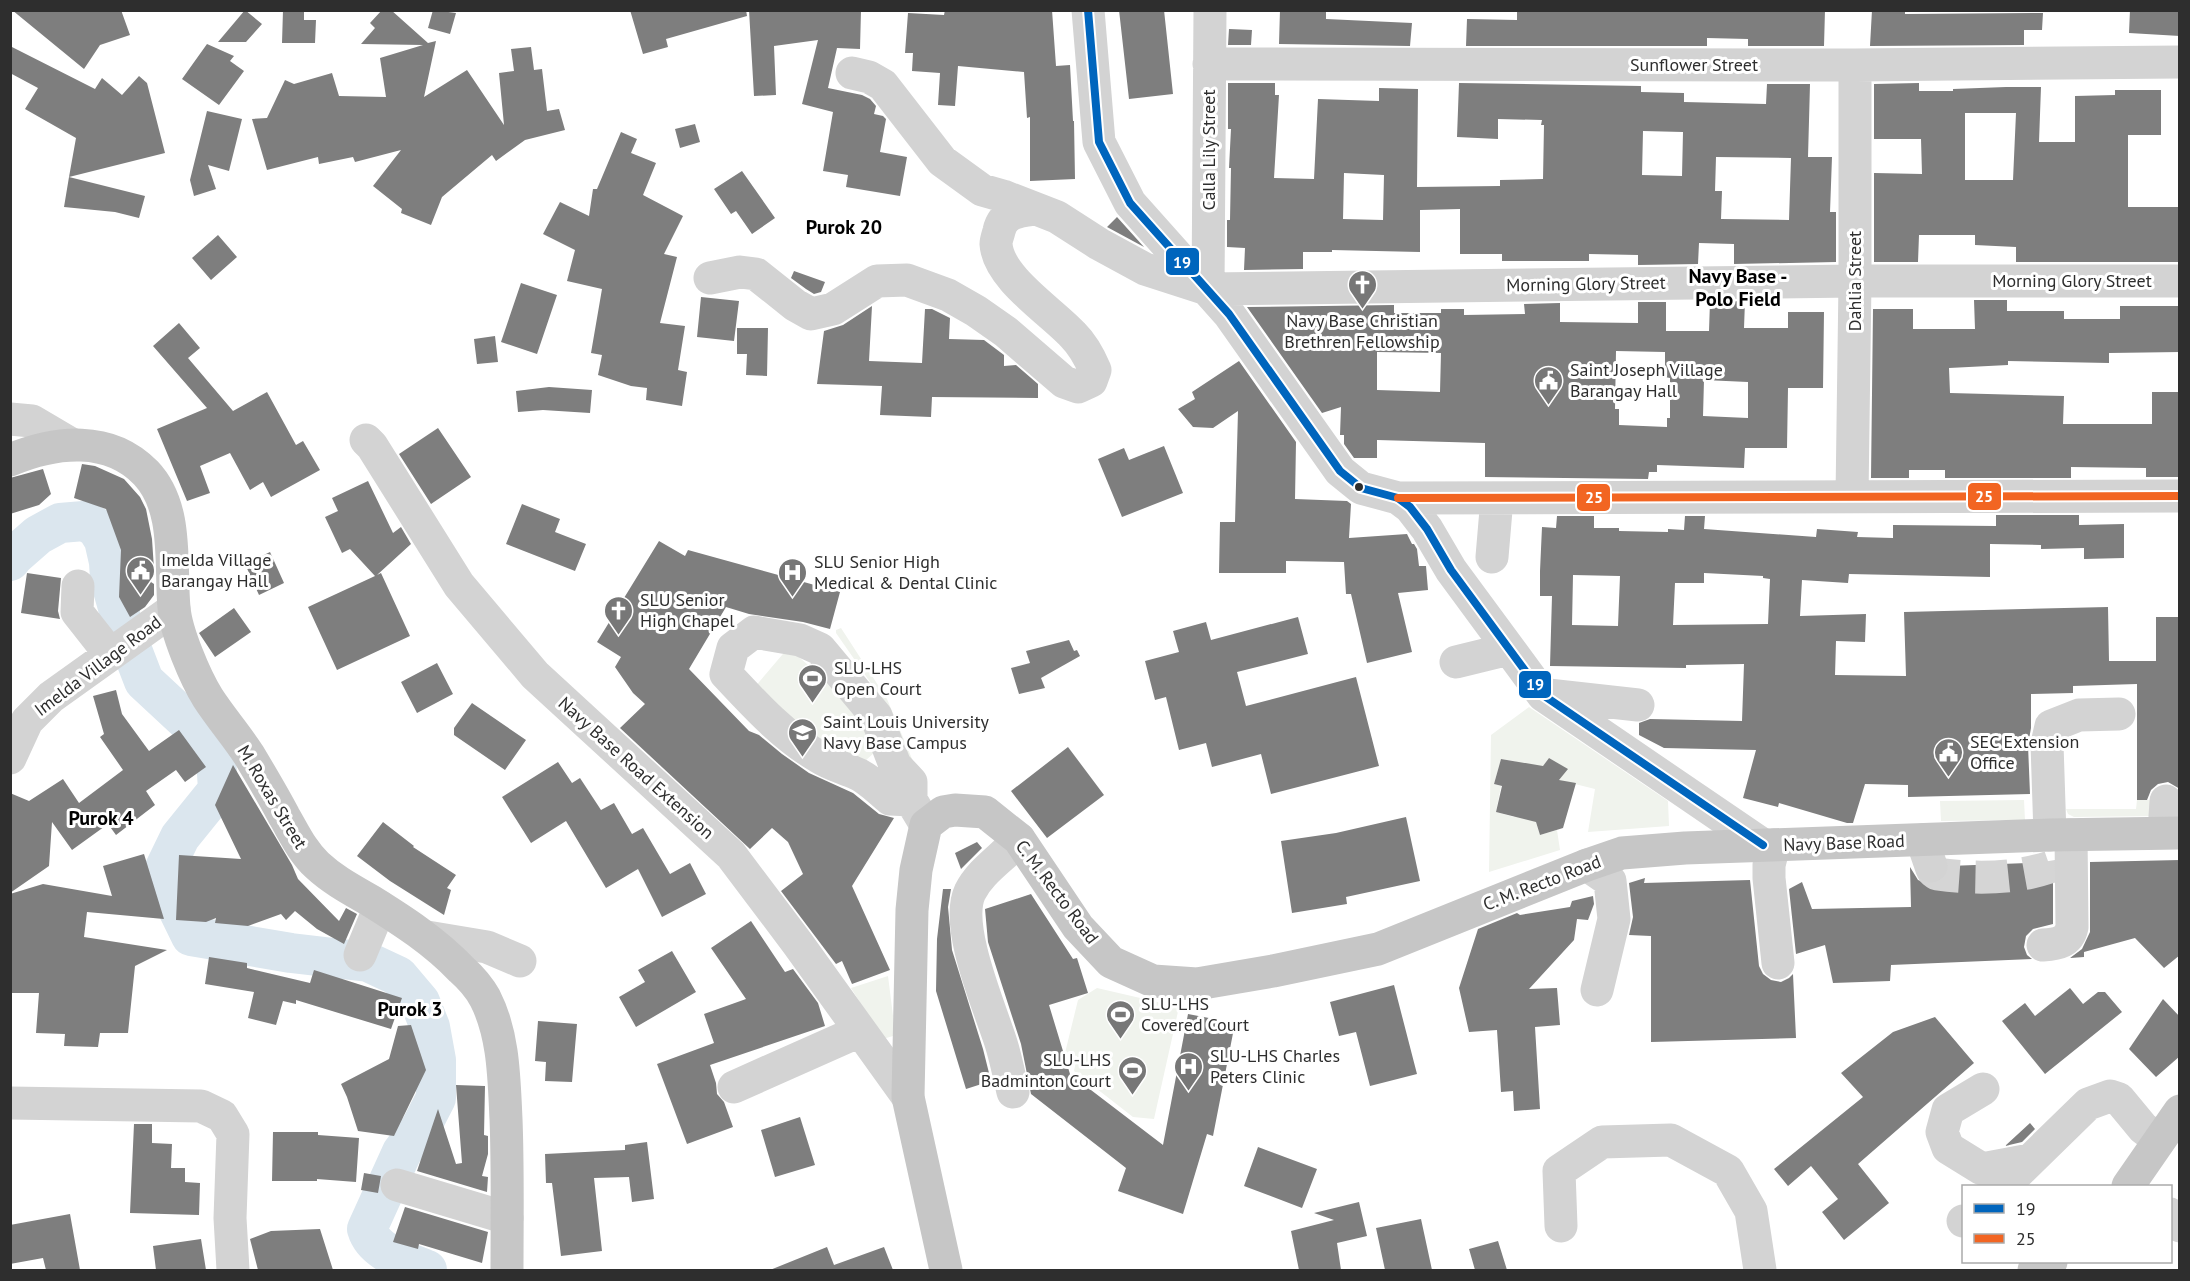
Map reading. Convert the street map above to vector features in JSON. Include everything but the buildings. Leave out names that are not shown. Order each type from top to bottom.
[{"type":"main road","name":"M. Roxas Street","points":[[10,460],[36,451],[71,444],[103,447],[132,461],[147,474],[159,490],[166,509],[170,534],[174,609],[188,660],[207,697],[247,753],[301,847],[335,880],[427,937],[468,976],[484,996],[495,1023],[505,1085],[509,1185],[507,1270]]},
{"type":"main road","name":"C. M. Recto Road","points":[[919,813],[955,810],[985,812],[1019,839],[1078,927],[1111,962],[1153,981],[1197,984],[1378,949],[1622,853],[1769,845]]},
{"type":"main road","points":[[919,813],[912,910],[908,1097],[946,1270]]},
{"type":"main road","name":"Navy Base Road","points":[[1769,845],[1927,853],[2054,842],[2170,822]]},
{"type":"main road","points":[[2131,1185],[2180,1111]]},
{"type":"main road","points":[[2034,1270],[2049,1263]]},
{"type":"street","name":"Navy Base Road","points":[[1088,10],[1099,142],[1130,203],[1229,314],[1340,471],[1361,488],[1398,498],[1410,507],[1427,528],[1452,570],[1543,695],[1769,845]]},
{"type":"street","name":"Calla Lily Street","points":[[1208,289],[1210,10]]},
{"type":"street","name":"Sunflower Street","points":[[1209,64],[1855,65],[2180,62]]},
{"type":"street","name":"Dahlia Street","points":[[1852,497],[1855,65]]},
{"type":"street","points":[[852,73],[869,77],[883,85],[942,161],[982,190],[1004,196],[1057,217],[1099,244],[1149,270],[1208,289]]},
{"type":"street","points":[[710,278],[740,272],[756,274],[795,305],[811,314],[833,309],[877,281],[907,280],[948,295],[976,310],[1006,332],[1064,382],[1077,387],[1091,381],[1095,370],[1088,354],[1074,336],[1009,274],[1000,258],[996,244],[1000,225],[1012,212],[1035,209]]},
{"type":"street","name":"Morning Glory Street","points":[[1208,289],[1362,294],[1855,281],[2180,281]]},
{"type":"street","points":[[10,419],[32,421],[71,444]]},
{"type":"street","name":"Navy Base Road Extension","points":[[366,440],[467,594],[535,675],[731,855],[908,1097]]},
{"type":"street","points":[[1398,498],[1497,498],[1547,489],[1852,497],[2180,496]]},
{"type":"street","points":[[1492,557],[1497,498]]},
{"type":"street","points":[[78,586],[77,612],[121,645]]},
{"type":"street","name":"Imelda Village Road","points":[[10,758],[27,721],[51,697],[174,609]]},
{"type":"street","points":[[754,632],[800,640],[820,649],[876,716],[895,765],[911,782],[919,813],[890,800],[855,772],[842,769],[818,756],[765,716],[726,674],[733,648],[754,632]]},
{"type":"street","points":[[1456,662],[1509,649]]},
{"type":"street","points":[[1543,695],[1638,705]]},
{"type":"street","points":[[2043,945],[2064,942],[2071,935],[2073,927],[2054,842],[2047,744],[2051,726],[2079,715],[2119,714]]},
{"type":"street","points":[[1013,1092],[1002,1044],[977,977],[968,938],[966,917],[968,896],[977,878],[1010,850],[1019,839]]},
{"type":"street","points":[[1769,845],[1769,872],[1778,963]]},
{"type":"street","points":[[1587,865],[1610,881],[1614,919],[1597,990]]},
{"type":"street","points":[[360,955],[380,907]]},
{"type":"street","points":[[427,937],[487,947],[520,961]]},
{"type":"street","points":[[734,1087],[860,1031]]},
{"type":"street","points":[[1983,1089],[1948,1110],[1942,1132],[1948,1148],[1982,1169],[2030,1160]]},
{"type":"street","points":[[2005,1185],[2088,1104],[2110,1096],[2119,1099],[2143,1128],[2159,1140]]},
{"type":"street","points":[[10,1103],[201,1106],[222,1116],[233,1134],[230,1218],[233,1270]]},
{"type":"street","points":[[1561,1226],[1558,1171],[1602,1142],[1671,1140],[1728,1171],[1751,1211],[1760,1269]]},
{"type":"street","points":[[397,1185],[507,1218]]},
{"type":"shaded area","points":[[841,628],[887,699],[920,778],[921,786],[884,702],[836,633],[836,630]]},
{"type":"shaded area","name":"SLU-LHS Open Court","points":[[788,648],[871,718],[875,752],[864,762],[837,758],[754,688]]},
{"type":"shaded area","points":[[1529,707],[1668,801],[1669,826],[1588,832],[1595,789],[1559,780],[1567,769],[1549,758],[1539,772],[1514,761],[1501,759],[1494,784],[1501,786],[1496,812],[1514,817],[1518,807],[1532,810],[1540,835],[1557,830],[1560,850],[1489,872],[1491,735]]},
{"type":"shaded area","points":[[2024,800],[2025,820],[1941,821],[1940,801]]},
{"type":"shaded area","points":[[2137,800],[2160,800],[2161,816],[2074,817],[2068,814],[2066,809],[2136,809]]},
{"type":"shaded area","points":[[888,976],[893,1036],[883,1039],[851,988]]},
{"type":"shaded area","name":"SLU-LHS Covered Court","points":[[1097,988],[1179,1007],[1154,1119],[1133,1117],[1074,1071],[1077,1056],[1065,1053],[1078,1000]]},
{"type":"waterway","points":[[10,561],[38,535],[60,523],[84,521],[96,527],[104,540],[110,579],[124,629],[144,681],[201,734],[216,757],[218,790],[180,837],[164,870],[171,895],[191,936],[291,953],[368,962],[398,976],[420,1002],[430,1027],[436,1060],[436,1098],[421,1127],[402,1152],[367,1229],[376,1244],[384,1250],[427,1270]]},
{"type":"tunnel","points":[[1931,866],[1937,874],[1994,877],[2037,871],[2050,867],[2049,861]]},
{"type":"transit line","name":"19","points":[[1088,10],[1099,142],[1130,203],[1229,314],[1340,471],[1361,488],[1398,498],[1410,507],[1427,529],[1451,570],[1543,695],[1763,845]]},
{"type":"transit line","name":"25","points":[[1398,498],[2180,496]]},
{"type":"place","name":"Navy Base Christian Brethren Fellowship","points":[[1362,310]]},
{"type":"place","name":"Saint Joseph Village Barangay Hall","points":[[1549,406]]},
{"type":"place","name":"Imelda Village Barangay Hall","points":[[140,596]]},
{"type":"place","name":"SLU Senior High Medical & Dental Clinic","points":[[793,598]]},
{"type":"place","name":"SLU Senior High Chapel","points":[[619,636]]},
{"type":"place","name":"SLU-LHS Open Court","points":[[813,704]]},
{"type":"place","name":"Saint Louis University Navy Base Campus","points":[[802,758]]},
{"type":"place","name":"SEC Extension Office","points":[[1949,778]]},
{"type":"place","name":"SLU-LHS Covered Court","points":[[1120,1040]]},
{"type":"place","name":"SLU-LHS Charles Peters Clinic","points":[[1189,1092]]},
{"type":"place","name":"SLU-LHS Badminton Court","points":[[1132,1096]]},
{"type":"district","name":"Purok 20","points":[[844,227]]},
{"type":"district","name":"Navy Base - Polo Field","points":[[1738,288]]},
{"type":"district","name":"Purok 4","points":[[101,818]]},
{"type":"district","name":"Purok 3","points":[[410,1009]]}]
